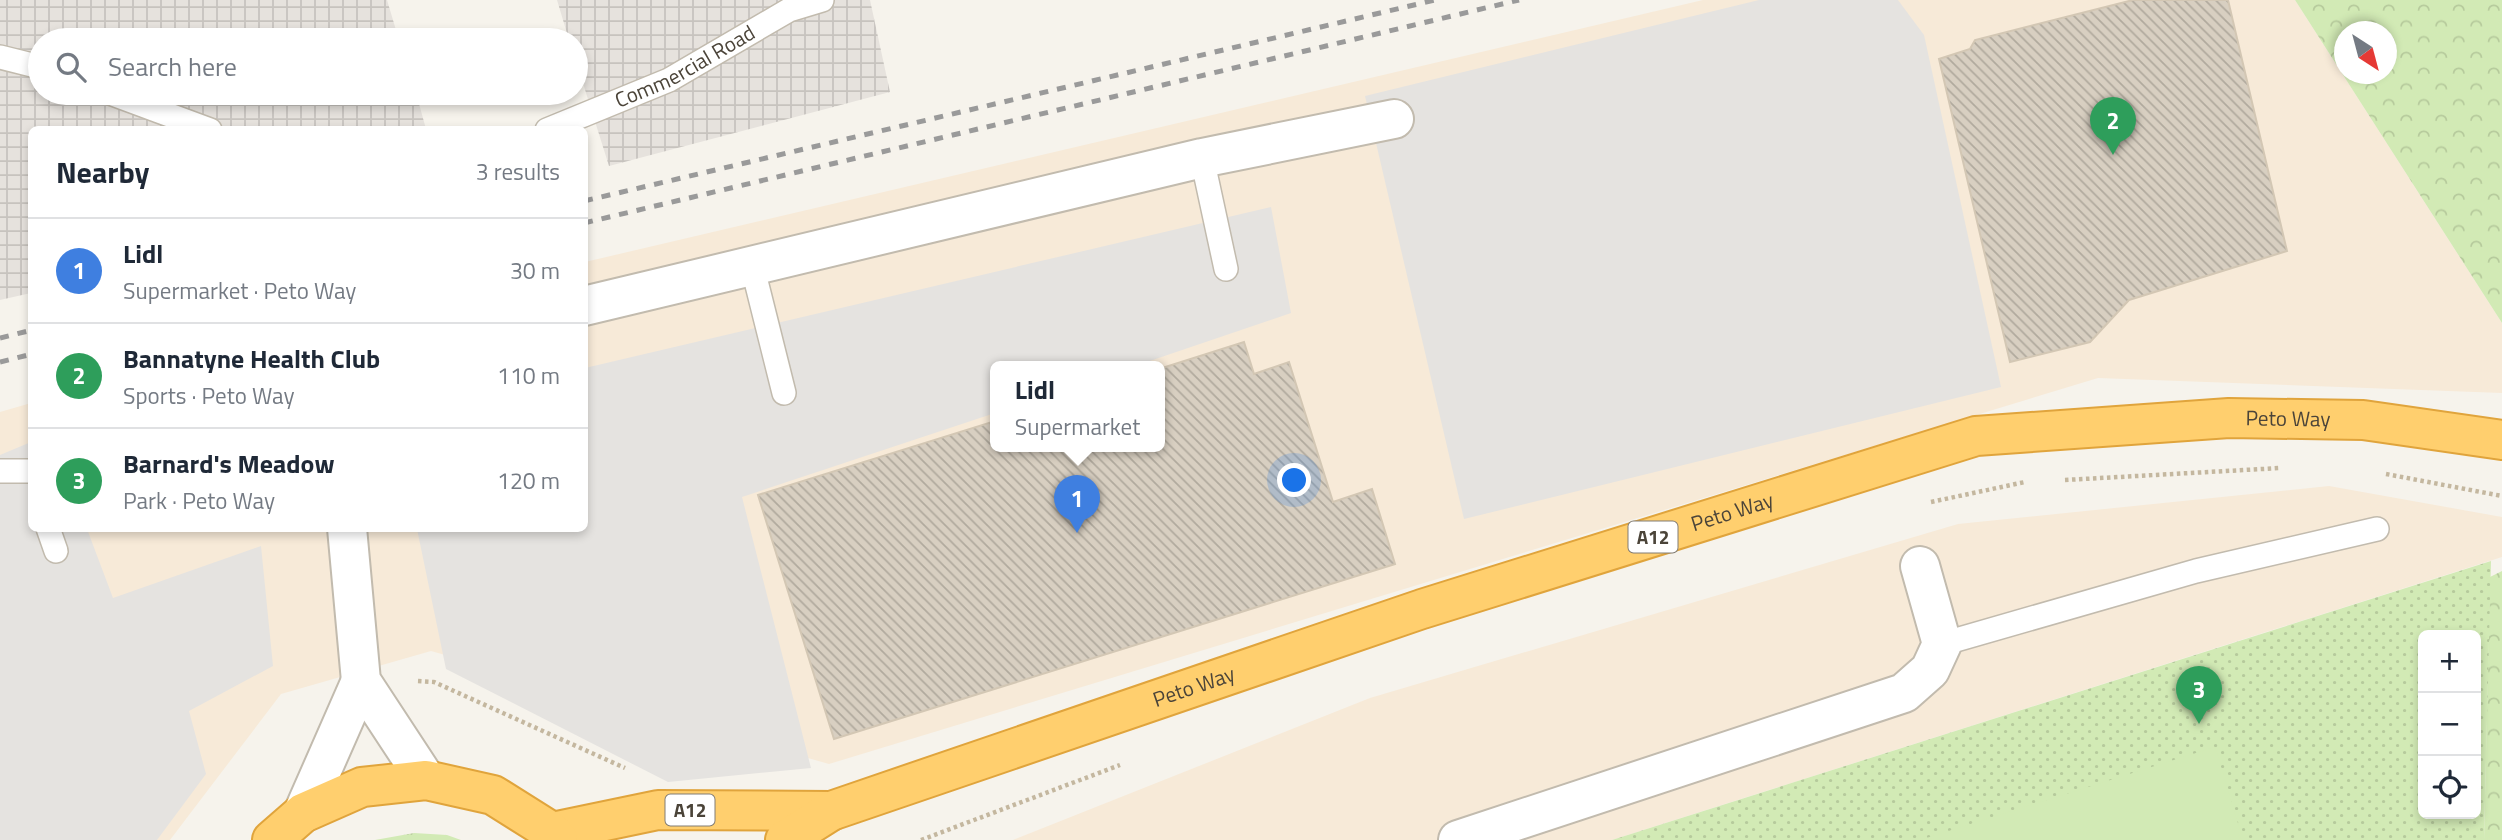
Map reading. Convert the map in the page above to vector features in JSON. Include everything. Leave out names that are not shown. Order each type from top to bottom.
[{"type":"highway","name":"Peto Way","points":[[785,840],[831,811],[1422,609],[1976,436],[2229,418],[2363,420],[2502,440]]},
{"type":"highway","points":[[272,840],[303,813],[362,787],[426,780],[493,795],[555,836]]},
{"type":"highway","name":"Peto Way","points":[[555,836],[658,810],[831,811]]},
{"type":"street","points":[[588,305],[1202,158],[1394,119]]},
{"type":"street","points":[[347,532],[361,681],[426,780]]},
{"type":"street","points":[[1458,840],[1904,693],[1930,670],[1942,644],[1920,566]]},
{"type":"street","points":[[303,813],[361,681]]},
{"type":"lane","name":"Commercial Road","points":[[557,126],[669,79],[789,10],[822,0]]},
{"type":"lane","points":[[0,57],[28,64]]},
{"type":"lane","points":[[142,105],[199,126]]},
{"type":"lane","points":[[1202,158],[1226,269]]},
{"type":"lane","points":[[752,265],[783,393]]},
{"type":"lane","points":[[0,471],[28,471]]},
{"type":"lane","points":[[1942,644],[2196,571],[2377,529]]},
{"type":"lane","points":[[49,532],[56,551]]},
{"type":"path","points":[[2053,480],[2287,468]]},
{"type":"path","points":[[2382,473],[2502,496]]},
{"type":"path","points":[[1926,503],[2025,482]]},
{"type":"path","points":[[361,681],[434,682],[642,776],[658,810]]},
{"type":"path","points":[[921,840],[1125,763]]},
{"type":"shaded area","points":[[0,0],[387,0],[395,28],[28,28],[28,105],[419,105],[425,126],[28,126],[28,294],[0,300]]},
{"type":"shaded area","points":[[557,0],[870,0],[890,92],[609,166],[588,99],[588,28],[565,28]]},
{"type":"shaded area","points":[[1703,0],[2295,0],[2334,61],[2334,84],[2349,84],[2502,323],[2502,393],[2098,378],[829,764],[431,651],[281,694],[170,840],[0,840],[0,412],[28,404],[28,532],[588,532],[588,261]]},
{"type":"shaded area","points":[[1759,0],[1898,0],[1924,35],[2001,387],[1464,519],[1365,96]]},
{"type":"shaded area","points":[[1271,207],[1291,313],[1150,361],[990,361],[990,415],[742,497],[811,768],[668,782],[446,669],[418,532],[588,532],[588,367]]},
{"type":"shaded area","points":[[28,443],[28,532],[88,532],[113,598],[261,546],[273,666],[189,711],[206,774],[157,840],[0,840],[0,455]]},
{"type":"shaded area","points":[[2329,486],[2502,517],[2502,557],[1612,840],[1013,840],[1370,698],[1958,524]]},
{"type":"green space","points":[[2295,0],[2502,0],[2502,323],[2349,84],[2397,84],[2397,21],[2334,21],[2334,61]]},
{"type":"green space","points":[[2491,561],[2484,840],[1612,840]]},
{"type":"green space","points":[[2502,571],[2502,840],[2484,840],[2490,577]]},
{"type":"green space","points":[[2215,747],[2243,840],[1920,840]]},
{"type":"green space","points":[[414,833],[447,835],[461,840],[375,840]]},
{"type":"building","points":[[2133,0],[2228,0],[2287,251],[2129,300],[2090,342],[2010,362],[1939,59],[1970,49],[1975,40]]},
{"type":"building","points":[[1244,342],[1254,374],[1289,362],[1333,502],[1372,489],[1395,564],[834,739],[758,495],[990,423],[990,452],[1165,452],[1165,367]]},
{"type":"railway","points":[[588,200],[1435,0]]},
{"type":"railway","points":[[588,222],[1519,0]]},
{"type":"railway","points":[[0,338],[28,331]]},
{"type":"railway","points":[[0,362],[28,355]]},
{"type":"place","name":"Bannatyne Health Club","points":[[2113,155]]},
{"type":"place","name":"Lidl","points":[[1077,533]]},
{"type":"place","name":"Barnard's Meadow","points":[[2199,724]]}]
